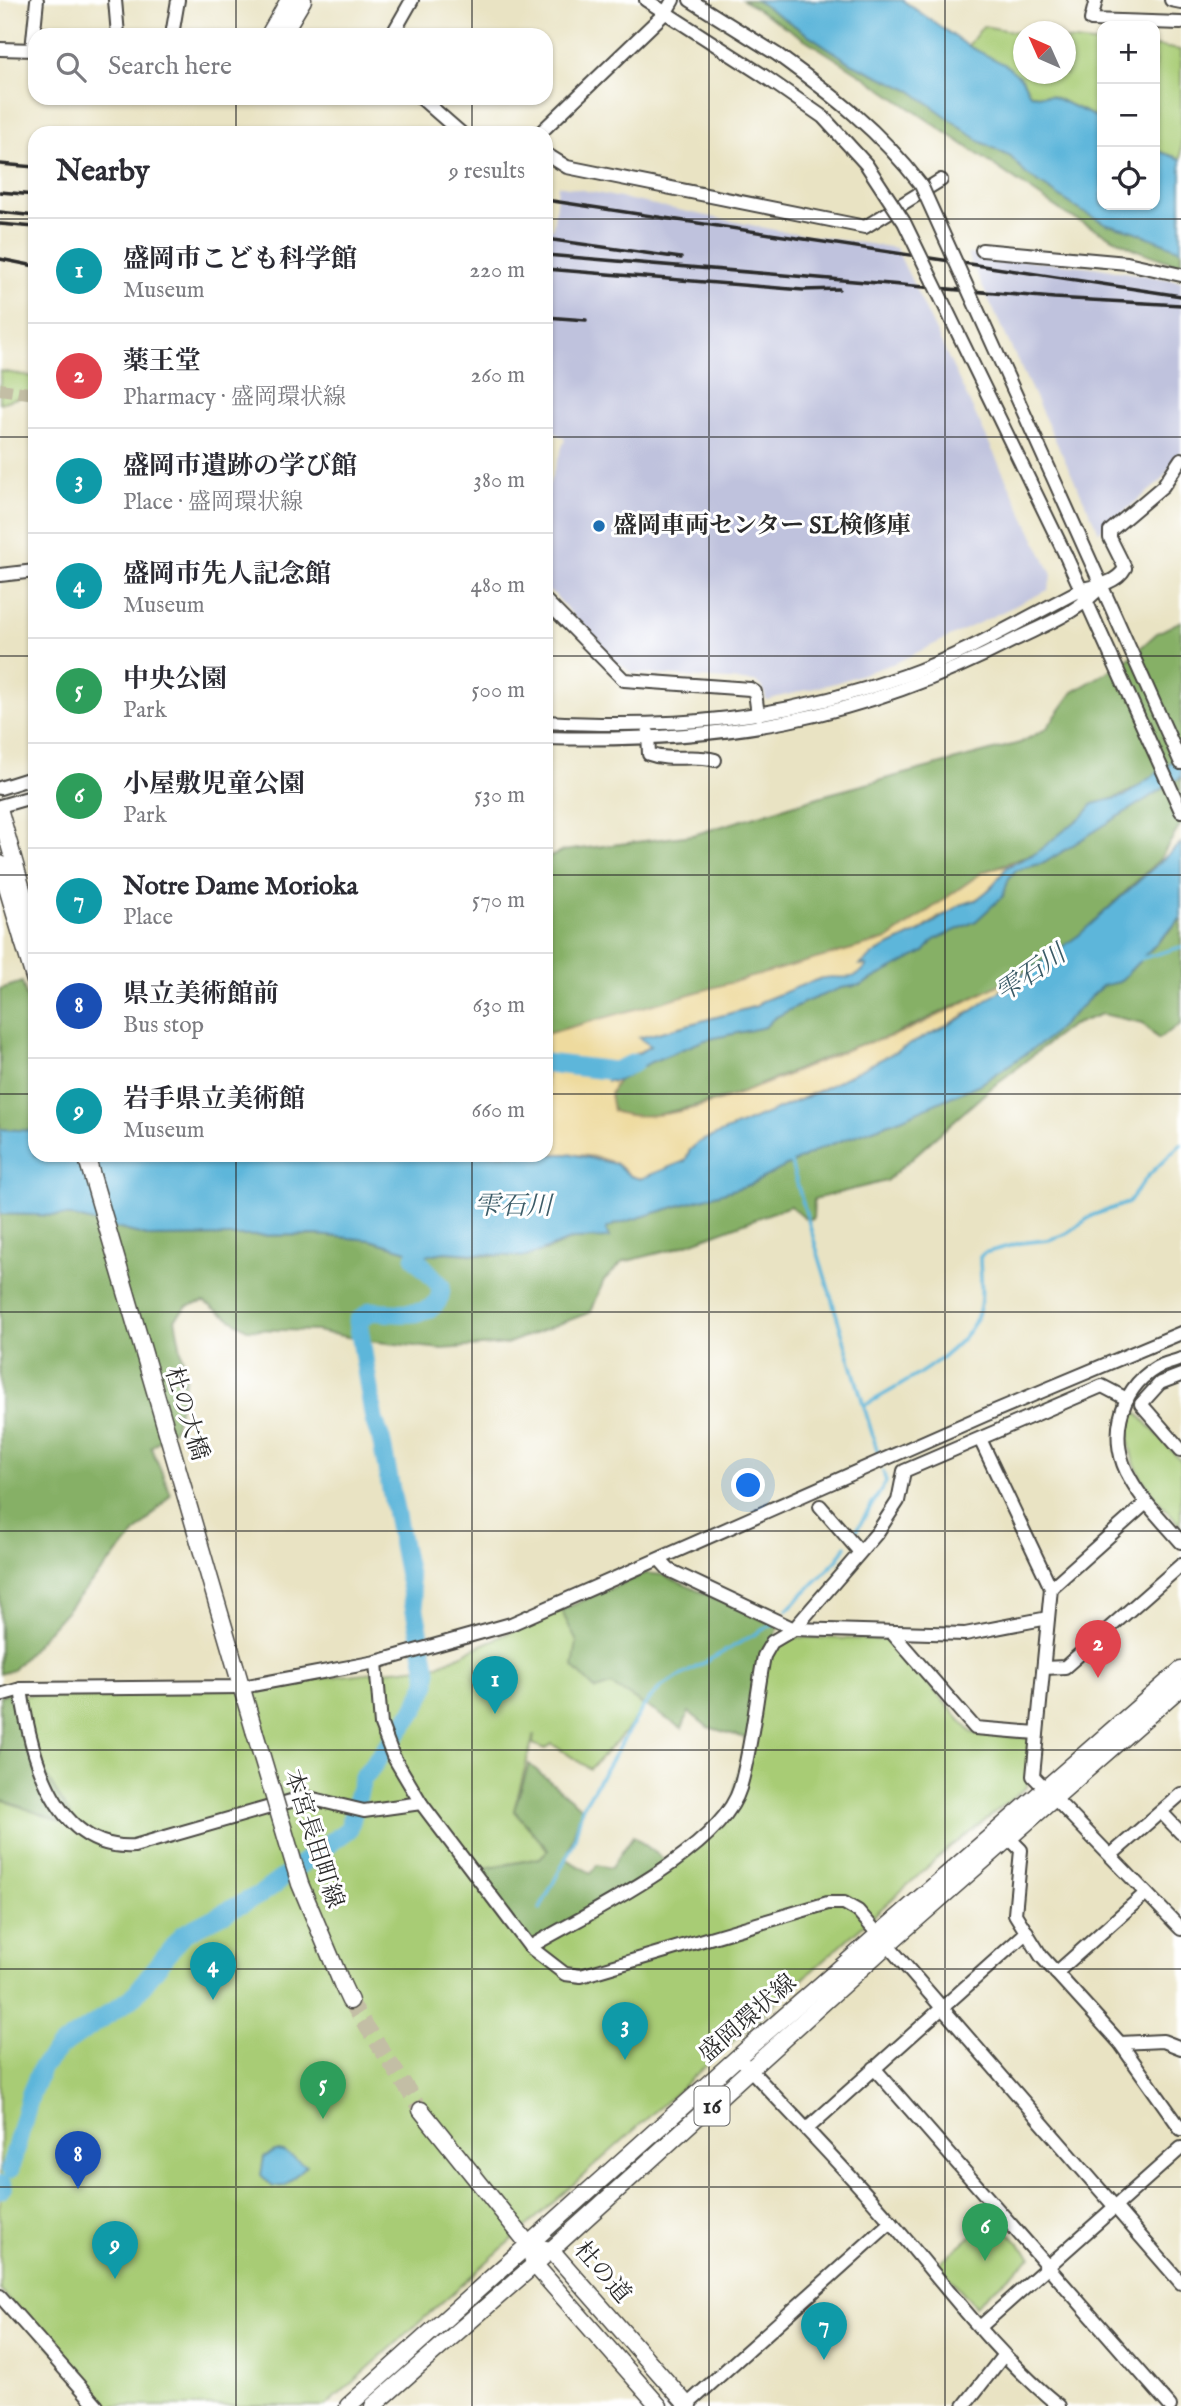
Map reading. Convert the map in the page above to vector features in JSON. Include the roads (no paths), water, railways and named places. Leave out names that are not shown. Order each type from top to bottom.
[{"type":"main road","points":[[282,28],[289,0]]},
{"type":"main road","points":[[284,28],[303,0]]},
{"type":"main road","points":[[0,813],[28,911]]},
{"type":"main road","points":[[0,864],[28,958]]},
{"type":"main road","points":[[23,942],[28,919]]},
{"type":"main road","name":"杜の大橋","points":[[88,1162],[242,1687]]},
{"type":"main road","name":"盛岡環状線","points":[[348,2406],[738,2057],[1009,1838],[1049,1795],[1181,1670]]},
{"type":"main road","name":"本宮長田町線","points":[[242,1687],[300,1884],[350,2001]]},
{"type":"main road","name":"盛岡環状線","points":[[373,2406],[751,2070],[883,1940],[1049,1795],[1181,1687]]},
{"type":"main road","points":[[421,2110],[452,2154],[529,2245]]},
{"type":"main road","name":"杜の道","points":[[659,2406],[534,2264],[529,2245],[551,2250],[688,2405]]},
{"type":"street","points":[[35,28],[37,0]]},
{"type":"street","points":[[116,0],[118,28]]},
{"type":"street","points":[[173,28],[178,0]]},
{"type":"street","points":[[396,28],[412,0]]},
{"type":"street","points":[[646,0],[670,6],[823,117],[866,164],[904,222],[1082,589],[1181,811]]},
{"type":"street","points":[[690,0],[778,55],[867,123],[894,149],[921,185],[1103,584],[1181,763]]},
{"type":"street","points":[[1096,0],[1091,20],[1181,23]]},
{"type":"street","points":[[1171,0],[1181,2]]},
{"type":"street","points":[[547,126],[670,6]]},
{"type":"street","points":[[0,49],[28,50]]},
{"type":"street","points":[[429,105],[453,126]]},
{"type":"street","points":[[553,158],[567,167],[865,227],[941,180]]},
{"type":"street","points":[[982,250],[1126,263],[1181,275]]},
{"type":"street","points":[[553,723],[648,732],[819,703],[906,675],[1082,589],[1103,584],[1121,574],[1125,568],[1110,538],[1110,531],[1163,486],[1181,459]]},
{"type":"street","points":[[0,575],[28,572]]},
{"type":"street","points":[[553,738],[648,732],[741,732],[803,720],[873,700],[991,652],[1088,603],[1103,584]]},
{"type":"street","points":[[553,609],[608,668],[624,680],[750,689],[755,692],[758,715]]},
{"type":"street","points":[[648,732],[649,754],[661,758],[700,756],[715,760]]},
{"type":"street","points":[[0,788],[28,779]]},
{"type":"street","points":[[0,806],[28,798]]},
{"type":"street","points":[[0,1695],[21,1689],[242,1687],[376,1662],[511,1624],[985,1415],[1181,1333]]},
{"type":"street","points":[[1181,1359],[1156,1368],[1139,1381],[1127,1399],[1118,1434],[1129,1477],[1146,1503],[1181,1542]]},
{"type":"street","points":[[1181,1375],[1160,1383],[1141,1404],[1181,1450]]},
{"type":"street","points":[[530,1947],[670,1864],[706,1838],[730,1810],[740,1789],[764,1656],[772,1642],[794,1629],[859,1551],[877,1534],[898,1501],[904,1471],[1102,1386],[1127,1399]]},
{"type":"street","points":[[980,1438],[1051,1588],[1033,1776],[1181,1929]]},
{"type":"street","points":[[1051,1588],[1146,1503]]},
{"type":"street","points":[[820,1506],[859,1551]]},
{"type":"street","points":[[660,1560],[669,1570],[794,1629],[893,1634],[965,1634],[1048,1618]]},
{"type":"street","points":[[1044,1668],[1065,1667],[1181,1565]]},
{"type":"street","points":[[893,1634],[975,1728],[1037,1733]]},
{"type":"street","points":[[376,1662],[381,1725],[393,1756],[421,1803],[530,1947],[565,1974],[581,1976],[828,1903],[844,1903],[858,1911],[943,2006],[1181,2283]]},
{"type":"street","points":[[21,1689],[40,1776],[51,1795],[78,1828],[104,1844],[134,1846],[305,1797],[357,1810],[421,1803]]},
{"type":"street","points":[[1111,1856],[1181,1794]]},
{"type":"street","points":[[1161,1812],[1181,1833]]},
{"type":"street","points":[[1009,1838],[1021,1850],[1015,1914],[1041,1956],[1120,2043],[1181,2129]]},
{"type":"street","points":[[1056,1973],[1146,1893]]},
{"type":"street","points":[[808,2128],[1027,1932]]},
{"type":"street","points":[[1120,2043],[1163,2041],[1181,2048]]},
{"type":"street","points":[[738,2057],[808,2128],[891,2222],[1003,2357],[1059,2406]]},
{"type":"street","points":[[874,2068],[1046,2268],[1170,2406]]},
{"type":"street","points":[[980,2327],[1181,2148]]},
{"type":"street","points":[[688,2405],[891,2222]]},
{"type":"street","points":[[0,2296],[97,2406]]},
{"type":"street","points":[[0,2317],[10,2307]]},
{"type":"street","points":[[964,2406],[1003,2357]]},
{"type":"water","points":[[756,0],[902,0],[968,46],[1006,65],[1013,71],[1013,84],[1025,84],[1030,94],[1051,96],[1097,118],[1097,210],[1160,210],[1160,152],[1181,159],[1181,250],[1134,231],[1107,224],[1083,212],[1026,174],[1011,157],[981,142],[912,91],[851,63]]},
{"type":"water","name":"雫石川","points":[[1181,755],[1181,777],[1044,863],[1016,870],[1009,878],[1003,896],[976,921],[934,940],[924,952],[861,985],[841,988],[805,1002],[774,1018],[765,1027],[705,1040],[651,1062],[617,1081],[607,1081],[610,1065],[626,1060],[651,1046],[639,1038],[757,1006],[762,1001],[818,980],[858,975],[867,965],[860,965],[878,951],[921,931],[960,905],[976,900],[991,888],[1007,867],[1036,853],[1085,814],[1093,804],[1125,796]]},
{"type":"water","name":"雫石川","points":[[1181,843],[1181,918],[1119,982],[1102,986],[1049,1038],[982,1083],[903,1118],[824,1147],[749,1185],[614,1225],[606,1229],[609,1238],[572,1239],[526,1257],[445,1252],[424,1256],[371,1240],[317,1235],[151,1237],[70,1216],[0,1214],[0,1129],[28,1131],[28,1162],[553,1162],[553,1154],[571,1154],[616,1164],[630,1176],[640,1179],[685,1161],[690,1150],[699,1142],[809,1096],[962,1018],[1079,935]]},
{"type":"water","points":[[275,2151],[288,2154],[306,2165],[285,2186],[273,2187],[261,2175],[264,2157]]},
{"type":"waterway","points":[[1136,960],[1181,947]]},
{"type":"waterway","name":"雫石川","points":[[553,1064],[614,1071],[634,1063]]},
{"type":"waterway","points":[[865,1405],[931,1366],[962,1340],[979,1311],[982,1291],[980,1257],[984,1253],[1066,1234],[1093,1215],[1128,1203],[1147,1177],[1181,1144]]},
{"type":"waterway","points":[[790,1160],[878,1453]]},
{"type":"waterway","points":[[10,2169],[31,2093],[42,2067],[59,2048],[133,1997],[183,1934],[261,1894],[349,1829],[362,1780],[416,1708],[427,1683],[427,1671],[381,1439],[374,1420],[358,1321],[371,1311],[416,1313],[434,1305],[441,1286],[415,1258],[425,1232]]},
{"type":"waterway","points":[[854,1534],[886,1482],[883,1471]]},
{"type":"waterway","points":[[787,1610],[838,1559],[846,1546]]},
{"type":"waterway","points":[[540,1909],[574,1842],[582,1808],[644,1706],[661,1687],[773,1624]]},
{"type":"waterway","points":[[0,2190],[3,2186]]},
{"type":"tunnel","points":[[0,389],[28,393]]},
{"type":"tunnel","points":[[350,2001],[421,2110]]},
{"type":"railway","points":[[0,164],[28,166]]},
{"type":"railway","points":[[0,192],[28,194]]},
{"type":"railway","points":[[553,201],[1181,296]]},
{"type":"railway","points":[[0,212],[28,215]]},
{"type":"railway","points":[[0,224],[28,226]]},
{"type":"railway","points":[[553,240],[681,258]]},
{"type":"railway","points":[[553,256],[1054,298],[1181,305]]},
{"type":"railway","points":[[0,259],[28,265]]},
{"type":"railway","points":[[553,270],[803,290],[839,289]]},
{"type":"railway","points":[[553,318],[586,320]]},
{"type":"place","name":"盛岡車両センター SL検修庫","points":[[599,526]]},
{"type":"place","name":"薬王堂","points":[[1098,1678]]},
{"type":"place","name":"盛岡市こども科学館","points":[[495,1714]]},
{"type":"place","name":"盛岡市先人記念館","points":[[213,2000]]},
{"type":"place","name":"盛岡市遺跡の学び館","points":[[625,2060]]},
{"type":"place","name":"中央公園","points":[[323,2119]]},
{"type":"place","name":"県立美術館前","points":[[78,2189]]},
{"type":"place","name":"小屋敷児童公園","points":[[985,2261]]},
{"type":"place","name":"岩手県立美術館","points":[[115,2279]]},
{"type":"place","name":"Notre Dame Morioka","points":[[824,2360]]}]
